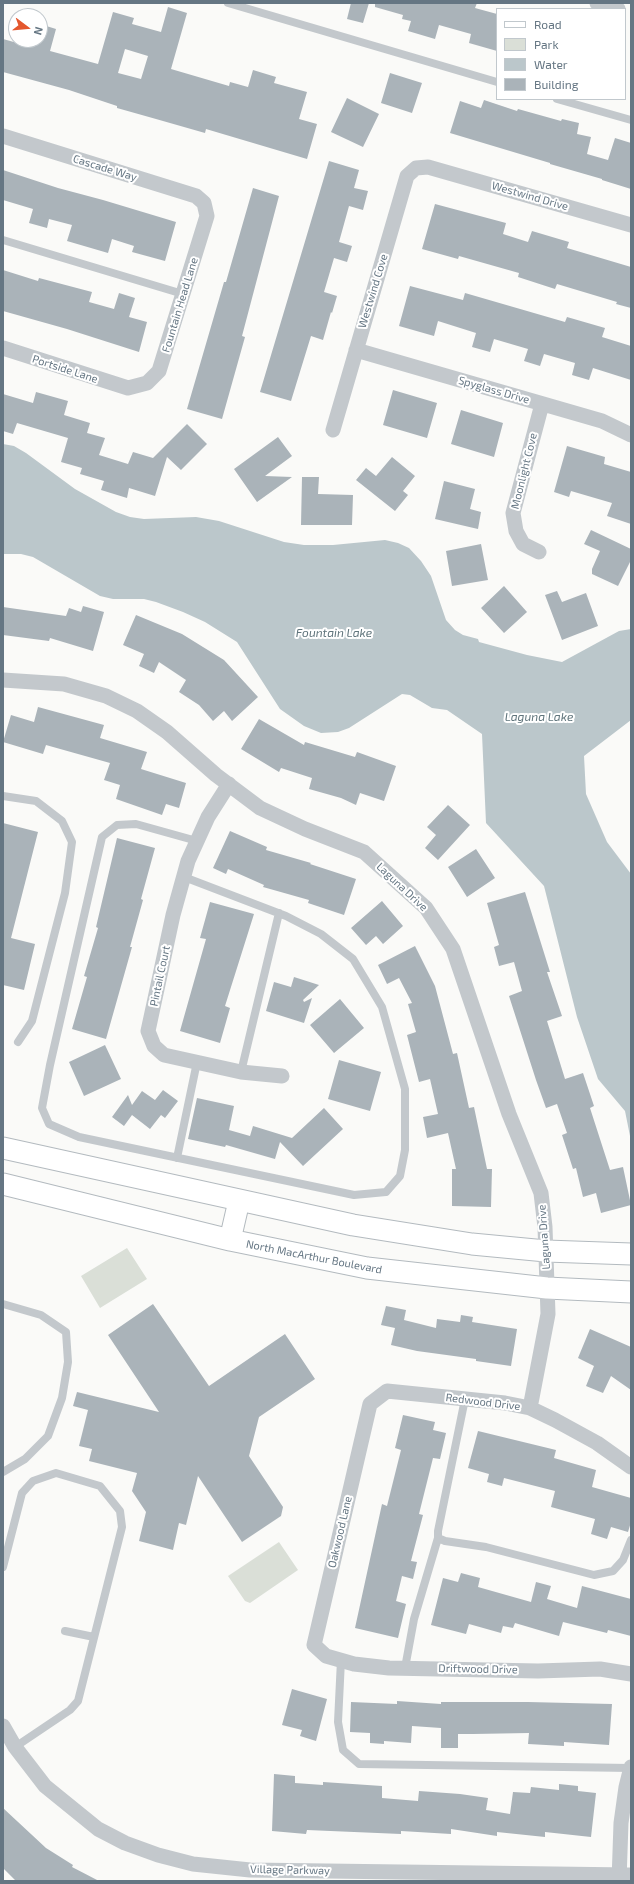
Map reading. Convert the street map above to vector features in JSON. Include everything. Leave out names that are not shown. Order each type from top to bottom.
[{"type":"main road","points":[[3,1148],[354,1225],[472,1244],[546,1251],[631,1254]]},
{"type":"main road","name":"North MacArthur Boulevard","points":[[3,1184],[230,1240],[367,1268],[547,1288],[631,1292]]},
{"type":"main road","points":[[230,1240],[239,1201]]},
{"type":"street","points":[[597,3],[614,8]]},
{"type":"street","name":"Cascade Way","points":[[3,136],[196,196],[204,203]]},
{"type":"street","name":"Westwind Drive","points":[[428,167],[631,226]]},
{"type":"street","name":"Westwind Cove","points":[[333,430],[408,176],[416,168],[428,167]]},
{"type":"street","name":"Fountain Head Lane","points":[[128,388],[147,383],[159,371],[207,216],[204,203]]},
{"type":"street","name":"Portside Lane","points":[[3,348],[128,388]]},
{"type":"street","name":"Spyglass Drive","points":[[356,350],[602,422],[631,435]]},
{"type":"street","name":"Moonlight Cove","points":[[538,552],[523,544],[516,531],[513,513],[542,404]]},
{"type":"street","name":"Laguna Drive","points":[[3,680],[64,684],[106,696],[137,711],[167,732],[260,808],[305,829],[364,852],[426,908],[453,949],[509,1114],[541,1194],[546,1251],[548,1314],[530,1408]]},
{"type":"street","name":"Pintail Court","points":[[229,784],[208,817],[188,861],[173,915],[148,1031],[154,1046],[164,1055],[241,1072],[282,1076]]},
{"type":"street","name":"Redwood Drive","points":[[370,1404],[387,1391],[465,1399],[530,1408],[597,1443],[631,1467]]},
{"type":"street","name":"Oakwood Lane","points":[[326,1656],[314,1645],[370,1404]]},
{"type":"street","name":"Driftwood Drive","points":[[326,1656],[354,1664],[405,1668],[538,1671],[600,1670],[631,1674]]},
{"type":"street","name":"Village Parkway","points":[[3,1726],[15,1747],[45,1786],[98,1829],[126,1843],[158,1856],[194,1864],[250,1870],[412,1876],[623,1877]]},
{"type":"street","points":[[623,1877],[620,1823],[631,1768]]},
{"type":"lane","points":[[228,3],[496,82]]},
{"type":"lane","points":[[561,100],[631,120]]},
{"type":"lane","points":[[3,240],[183,294]]},
{"type":"lane","points":[[3,796],[36,801],[62,821],[72,842],[65,893],[32,1021],[18,1042]]},
{"type":"lane","points":[[184,877],[279,913],[321,934],[353,959],[382,1007],[405,1089],[405,1150],[400,1176],[386,1192],[354,1195],[79,1137],[49,1124],[42,1108],[51,1058],[102,837],[117,825],[136,824],[197,841]]},
{"type":"lane","points":[[241,1072],[279,913]]},
{"type":"lane","points":[[177,1158],[197,1062]]},
{"type":"lane","points":[[3,1304],[41,1315],[66,1332],[68,1362],[62,1398],[48,1436],[25,1458],[3,1472]]},
{"type":"lane","points":[[405,1668],[414,1618],[438,1538],[438,1531],[465,1399]]},
{"type":"lane","points":[[3,1567],[22,1493],[33,1481],[56,1473],[100,1486],[120,1512],[122,1526],[78,1701],[70,1710],[15,1747]]},
{"type":"lane","points":[[438,1538],[445,1541],[486,1547],[594,1575],[613,1571],[623,1560],[631,1540]]},
{"type":"lane","points":[[65,1631],[94,1637]]},
{"type":"lane","points":[[341,1660],[338,1722],[343,1750],[359,1764],[631,1768]]},
{"type":"green space","points":[[127,1248],[147,1279],[100,1308],[81,1276]]},
{"type":"green space","points":[[279,1542],[298,1570],[250,1603],[245,1601],[228,1576]]},
{"type":"water","points":[[3,444],[14,446],[75,489],[116,512],[130,517],[144,519],[196,517],[219,521],[284,542],[304,545],[333,545],[385,540],[398,543],[409,548],[421,561],[431,576],[446,620],[455,630],[463,635],[478,639],[479,642],[527,655],[562,662],[619,631],[631,629],[631,720],[584,756],[586,794],[607,842],[631,874],[631,1141],[625,1111],[598,1079],[577,1017],[544,886],[486,823],[482,734],[447,710],[432,708],[410,695],[402,694],[349,728],[338,732],[321,733],[304,726],[280,709],[237,642],[205,622],[183,612],[144,599],[113,599],[100,596],[33,557],[21,554],[3,554]]},
{"type":"building","points":[[351,3],[369,3],[363,23],[347,19]]},
{"type":"building","points":[[375,3],[477,3],[475,8],[496,14],[496,51],[469,43],[471,34],[439,25],[435,39],[408,31],[411,21],[402,19],[403,15],[375,7]]},
{"type":"building","points":[[168,7],[187,13],[171,69],[229,86],[230,82],[248,87],[253,70],[276,77],[274,83],[307,92],[299,119],[317,124],[307,159],[206,129],[205,133],[117,108],[117,106],[69,90],[3,72],[3,39],[8,40],[8,48],[48,48],[48,26],[56,29],[50,51],[98,64],[113,12],[134,18],[132,24],[161,32]],"holes":[[[125,49],[148,56],[141,79],[118,73]]]},
{"type":"building","points":[[390,73],[422,83],[412,113],[381,103]]},
{"type":"building","points":[[347,98],[379,114],[363,147],[331,132]]},
{"type":"building","points":[[484,100],[517,111],[518,109],[561,121],[562,119],[579,123],[577,134],[591,137],[587,154],[608,160],[615,138],[631,143],[631,189],[450,133],[460,101],[481,108]]},
{"type":"building","points":[[329,161],[359,170],[354,188],[368,191],[363,210],[349,206],[339,242],[352,246],[347,262],[334,258],[324,292],[337,296],[332,313],[331,312],[323,340],[311,336],[291,401],[260,392]]},
{"type":"building","points":[[3,170],[58,188],[176,222],[165,261],[132,252],[134,246],[112,239],[108,253],[67,241],[72,225],[49,219],[47,228],[29,223],[33,209],[3,200]]},
{"type":"building","points":[[253,188],[279,196],[242,336],[245,337],[222,419],[187,409]]},
{"type":"building","points":[[435,204],[506,223],[503,234],[528,242],[532,231],[569,242],[567,248],[631,267],[631,308],[616,304],[617,302],[557,284],[555,289],[518,277],[519,273],[459,256],[458,259],[422,249]]},
{"type":"building","points":[[3,270],[38,281],[39,278],[92,292],[89,302],[114,309],[119,293],[135,298],[129,317],[147,322],[139,352],[67,329],[3,311]]},
{"type":"building","points":[[410,286],[463,300],[465,293],[565,322],[567,317],[605,328],[602,337],[631,346],[631,380],[593,368],[589,380],[572,375],[575,363],[544,354],[540,366],[524,361],[528,349],[494,339],[490,352],[472,347],[476,333],[438,321],[434,336],[399,326]]},
{"type":"building","points":[[393,390],[437,403],[427,438],[383,425]]},
{"type":"building","points":[[36,392],[68,401],[64,415],[90,423],[87,433],[105,438],[99,455],[128,464],[133,452],[153,458],[187,424],[207,444],[181,470],[167,457],[155,496],[129,488],[127,498],[101,490],[104,481],[80,474],[82,468],[61,462],[68,438],[17,423],[13,434],[3,431],[3,394],[33,403]]},
{"type":"building","points":[[461,410],[503,423],[494,457],[451,444]]},
{"type":"building","points":[[278,437],[292,456],[265,476],[292,477],[257,502],[234,469]]},
{"type":"building","points":[[567,446],[605,457],[604,464],[631,472],[631,524],[607,516],[612,503],[571,491],[569,497],[554,492]]},
{"type":"building","points":[[392,457],[415,476],[403,491],[408,495],[395,511],[356,480],[366,468],[376,476]]},
{"type":"building","points":[[302,477],[319,477],[318,494],[353,495],[352,525],[301,525]]},
{"type":"building","points":[[444,481],[475,489],[470,509],[481,512],[478,529],[435,519]]},
{"type":"building","points":[[591,530],[631,549],[631,560],[618,586],[592,574],[592,569],[600,551],[584,544]]},
{"type":"building","points":[[481,544],[488,580],[452,586],[446,551]]},
{"type":"building","points":[[504,586],[527,612],[504,633],[481,608]]},
{"type":"building","points":[[557,591],[562,602],[586,593],[598,626],[562,640],[545,595]]},
{"type":"building","points":[[83,606],[104,612],[93,651],[50,638],[49,641],[3,635],[3,607],[66,616],[69,608],[81,612]]},
{"type":"building","points":[[136,615],[182,634],[224,660],[258,697],[232,721],[224,711],[213,721],[199,705],[179,692],[186,680],[159,662],[154,673],[139,666],[144,654],[123,645]]},
{"type":"building","points":[[38,707],[104,725],[100,738],[147,752],[141,769],[186,783],[179,808],[166,804],[162,815],[116,799],[120,785],[104,780],[110,763],[46,745],[43,754],[3,742],[11,715],[34,722]]},
{"type":"building","points":[[259,719],[304,745],[305,742],[355,757],[357,752],[396,766],[384,801],[360,793],[356,805],[341,798],[309,789],[312,778],[281,768],[279,772],[241,749]]},
{"type":"building","points":[[448,805],[470,825],[438,860],[425,848],[436,835],[427,827]]},
{"type":"building","points":[[3,823],[38,832],[11,938],[35,944],[24,990],[3,985]]},
{"type":"building","points":[[230,831],[267,847],[266,850],[311,863],[310,864],[356,879],[344,915],[308,903],[309,900],[263,887],[264,885],[228,869],[226,874],[213,868]]},
{"type":"building","points":[[117,838],[155,848],[141,899],[143,900],[130,947],[132,947],[106,1039],[72,1029],[87,977],[84,976],[98,928],[96,927]]},
{"type":"building","points":[[476,849],[495,878],[467,897],[448,867]]},
{"type":"building","points":[[525,892],[550,972],[547,972],[562,1016],[547,1021],[565,1079],[583,1073],[594,1106],[590,1108],[610,1170],[623,1167],[631,1205],[601,1213],[596,1193],[583,1197],[576,1168],[573,1169],[562,1135],[567,1133],[557,1104],[546,1108],[536,1080],[509,996],[522,991],[514,962],[499,966],[494,947],[499,945],[487,903]]},
{"type":"building","points":[[382,901],[403,926],[383,944],[376,936],[366,945],[351,928]]},
{"type":"building","points":[[210,902],[254,914],[225,1006],[230,1008],[220,1043],[180,1031],[206,939],[200,938]]},
{"type":"building","points":[[415,946],[435,986],[453,1054],[457,1053],[469,1108],[474,1107],[487,1169],[492,1169],[491,1207],[452,1206],[452,1169],[456,1169],[448,1133],[427,1138],[423,1117],[438,1114],[430,1079],[419,1082],[407,1035],[416,1032],[408,1004],[412,1003],[399,978],[387,984],[378,965]]},
{"type":"building","points":[[294,977],[319,985],[303,1000],[304,1002],[312,998],[304,1023],[266,1011],[274,982],[291,987]]},
{"type":"building","points":[[340,999],[364,1028],[334,1053],[310,1025]]},
{"type":"building","points":[[105,1045],[121,1079],[84,1096],[69,1062]]},
{"type":"building","points":[[339,1060],[381,1072],[370,1111],[328,1099]]},
{"type":"building","points":[[163,1090],[178,1101],[165,1118],[161,1115],[150,1129],[132,1115],[124,1126],[112,1117],[128,1095],[132,1105],[142,1091],[155,1100]]},
{"type":"building","points":[[197,1098],[234,1106],[229,1130],[250,1136],[253,1126],[292,1138],[324,1108],[343,1129],[303,1166],[280,1142],[275,1159],[226,1145],[225,1147],[188,1139]]},
{"type":"building","points":[[153,1304],[209,1386],[285,1334],[315,1379],[259,1417],[249,1456],[283,1507],[281,1516],[242,1542],[198,1476],[186,1525],[179,1523],[173,1550],[139,1541],[146,1512],[132,1491],[137,1473],[89,1461],[92,1449],[79,1446],[88,1410],[73,1406],[77,1392],[159,1412],[108,1335]]},
{"type":"building","points":[[386,1306],[406,1310],[404,1320],[436,1328],[437,1319],[460,1322],[461,1315],[473,1317],[472,1322],[517,1329],[511,1366],[476,1361],[476,1359],[417,1351],[391,1345],[395,1328],[381,1325]]},
{"type":"building","points":[[590,1329],[631,1347],[631,1390],[611,1376],[603,1393],[586,1386],[594,1366],[578,1358]]},
{"type":"building","points":[[403,1415],[435,1422],[433,1430],[446,1433],[440,1459],[433,1458],[419,1514],[423,1515],[411,1561],[417,1562],[413,1579],[402,1576],[396,1601],[406,1604],[398,1638],[355,1628],[382,1504],[387,1506],[401,1450],[395,1448]]},
{"type":"building","points":[[478,1431],[556,1450],[554,1458],[596,1470],[592,1487],[631,1498],[631,1522],[628,1532],[611,1527],[607,1539],[591,1534],[595,1519],[551,1507],[555,1491],[504,1478],[502,1486],[487,1482],[489,1474],[468,1468]]},
{"type":"building","points":[[461,1573],[480,1578],[478,1587],[531,1602],[536,1582],[551,1586],[547,1599],[577,1608],[582,1586],[631,1599],[631,1636],[608,1630],[607,1633],[563,1622],[559,1636],[515,1623],[513,1628],[503,1626],[501,1633],[469,1624],[466,1634],[431,1625],[443,1578],[458,1582]]},
{"type":"building","points":[[292,1689],[327,1699],[316,1741],[300,1736],[302,1730],[282,1725]]},
{"type":"building","points":[[397,1701],[441,1704],[441,1702],[528,1702],[612,1704],[609,1745],[564,1742],[564,1746],[528,1744],[529,1733],[458,1734],[458,1748],[441,1748],[441,1728],[412,1726],[411,1743],[384,1741],[384,1744],[370,1743],[370,1733],[350,1732],[351,1702],[397,1704]]},
{"type":"building","points":[[274,1774],[295,1776],[295,1783],[323,1785],[323,1782],[382,1786],[382,1798],[418,1801],[419,1791],[488,1798],[486,1810],[510,1814],[513,1792],[530,1793],[531,1787],[559,1790],[559,1784],[578,1786],[578,1791],[596,1793],[591,1837],[545,1832],[545,1837],[497,1832],[497,1836],[451,1829],[451,1834],[401,1831],[401,1834],[307,1830],[306,1834],[272,1831]]},
{"type":"building","points":[[3,1808],[46,1848],[73,1865],[72,1867],[99,1881],[16,1881],[3,1868]]},
{"type":"water label","name":"Fountain Lake","points":[[334,633]]},
{"type":"water label","name":"Laguna Lake","points":[[539,717]]}]
